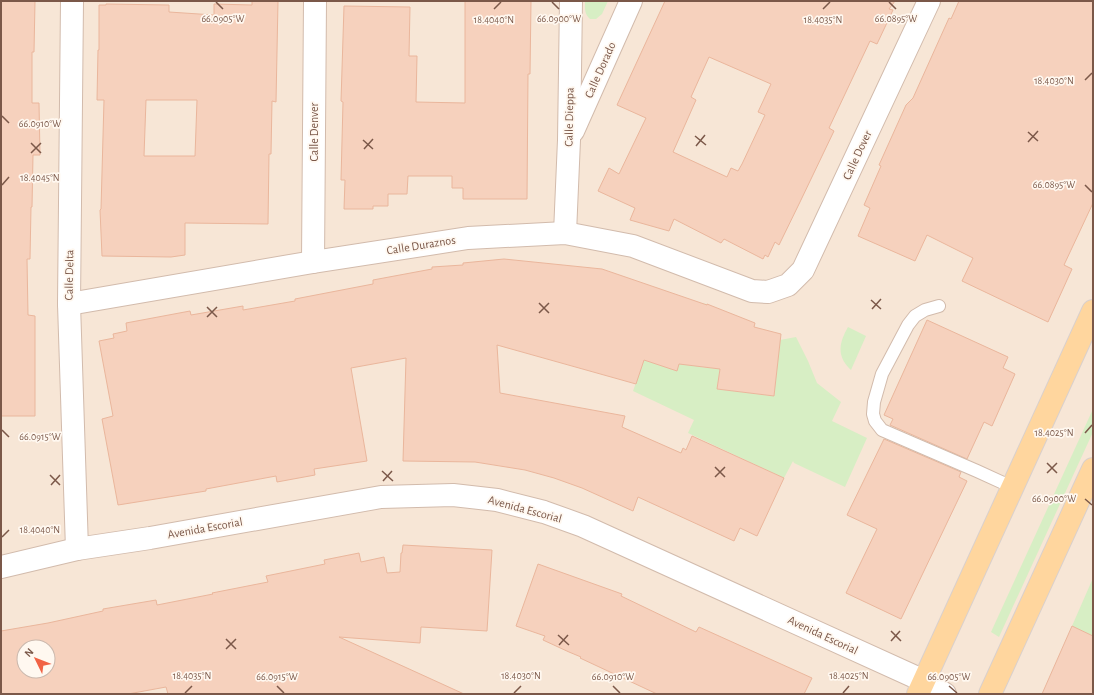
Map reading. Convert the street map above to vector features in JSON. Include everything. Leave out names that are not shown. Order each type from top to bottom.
[{"type":"main road","points":[[921,687],[1093,311]]},
{"type":"main road","points":[[990,694],[1093,469]]},
{"type":"street","name":"Calle Delta","points":[[72,1],[69,304],[77,549]]},
{"type":"street","name":"Calle Denver","points":[[313,262],[314,1]]},
{"type":"street","name":"Calle Dieppa","points":[[565,233],[569,140],[571,1]]},
{"type":"street","name":"Calle Dorado","points":[[569,140],[631,1]]},
{"type":"street","name":"Calle Dover","points":[[768,292],[788,285],[803,270],[929,1]]},
{"type":"street","name":"Calle Duraznos","points":[[69,304],[313,262],[468,238],[565,233],[633,246],[752,291],[768,292]]},
{"type":"street","name":"Avenida Escorial","points":[[1,567],[77,549],[150,538],[381,497],[452,494],[497,500],[544,512],[583,526],[921,687],[945,694]]},
{"type":"lane","points":[[939,306],[925,310],[915,316],[908,325],[882,374],[874,402],[873,414],[875,421],[882,430],[1012,487]]},
{"type":"shaded area","points":[[1,1],[1093,1],[1093,694],[1,694]]},
{"type":"green space","points":[[585,1],[608,1],[602,14],[596,19],[590,19],[586,13]]},
{"type":"green space","points":[[700,303],[707,304],[700,367],[720,369],[717,389],[774,396],[780,340],[796,337],[817,383],[841,402],[832,421],[867,438],[845,487],[794,463],[793,461],[784,478],[688,433],[694,420],[633,391],[644,360],[677,371]]},
{"type":"green space","points":[[848,327],[866,336],[851,370],[843,360],[840,349]]},
{"type":"green space","points":[[1093,409],[1093,432],[999,637],[991,632]]},
{"type":"green space","points":[[1093,578],[1093,636],[1072,626]]},
{"type":"building","points":[[1,1],[35,1],[34,52],[32,52],[32,103],[39,103],[40,155],[33,155],[30,259],[27,259],[28,315],[35,316],[35,416],[1,416]]},
{"type":"building","points":[[252,1],[278,1],[276,102],[272,101],[271,154],[269,154],[268,224],[185,223],[185,255],[171,257],[102,256],[100,210],[104,100],[97,100],[99,5],[169,5],[169,12],[214,15],[214,4],[252,5]],"holes":[[[146,100],[197,100],[195,156],[144,156]]]},
{"type":"building","points":[[465,1],[531,1],[530,74],[528,74],[527,199],[463,199],[463,188],[452,188],[452,176],[408,176],[407,194],[388,194],[388,206],[373,206],[373,209],[344,209],[345,180],[341,180],[343,102],[341,101],[344,6],[410,7],[409,56],[417,56],[416,102],[465,103]]},
{"type":"building","points":[[665,1],[895,1],[889,9],[893,10],[877,44],[870,41],[829,128],[834,131],[779,245],[775,242],[768,257],[765,255],[763,259],[724,239],[721,243],[674,219],[669,231],[630,220],[635,208],[598,191],[609,168],[619,174],[646,118],[617,105]],"holes":[[[709,57],[771,84],[758,112],[765,115],[738,171],[731,168],[727,177],[673,152],[696,100],[691,97]]]},
{"type":"building","points":[[959,1],[1093,1],[1093,203],[1064,265],[1072,269],[1048,322],[962,281],[973,258],[927,235],[915,261],[858,236],[870,208],[864,205],[881,166],[879,165],[906,105],[913,98],[949,18],[951,19]]},
{"type":"building","points":[[504,259],[602,269],[707,304],[755,323],[754,327],[781,334],[774,396],[717,389],[720,369],[679,364],[677,371],[644,360],[636,384],[497,345],[500,393],[625,416],[622,427],[681,453],[683,448],[686,450],[692,436],[784,478],[757,536],[740,528],[734,541],[638,497],[633,511],[582,488],[525,470],[475,462],[403,461],[406,358],[351,368],[367,461],[314,469],[315,475],[277,482],[276,476],[206,489],[206,491],[118,505],[102,419],[113,416],[99,341],[114,338],[113,334],[127,331],[126,323],[190,311],[191,315],[243,306],[243,310],[295,301],[295,299],[373,284],[373,280],[432,269],[432,267],[463,265],[463,263]]},
{"type":"building","points":[[927,320],[1008,357],[1003,368],[1015,374],[992,426],[984,422],[967,459],[890,425],[893,419],[884,415]]},
{"type":"building","points":[[884,439],[961,472],[959,477],[967,481],[901,619],[846,593],[877,529],[847,515]]},
{"type":"building","points":[[403,545],[492,550],[487,631],[421,627],[420,643],[339,637],[464,694],[168,694],[166,687],[128,694],[1,694],[1,631],[48,623],[103,611],[103,609],[156,600],[157,605],[213,594],[212,593],[268,582],[266,576],[325,564],[324,560],[359,553],[361,562],[384,557],[387,573],[400,572]]},
{"type":"building","points":[[538,564],[622,594],[621,596],[696,632],[699,627],[812,678],[804,694],[657,694],[543,640],[545,636],[516,626]]},
{"type":"building","points":[[1072,626],[1093,636],[1093,694],[1042,694]]}]
